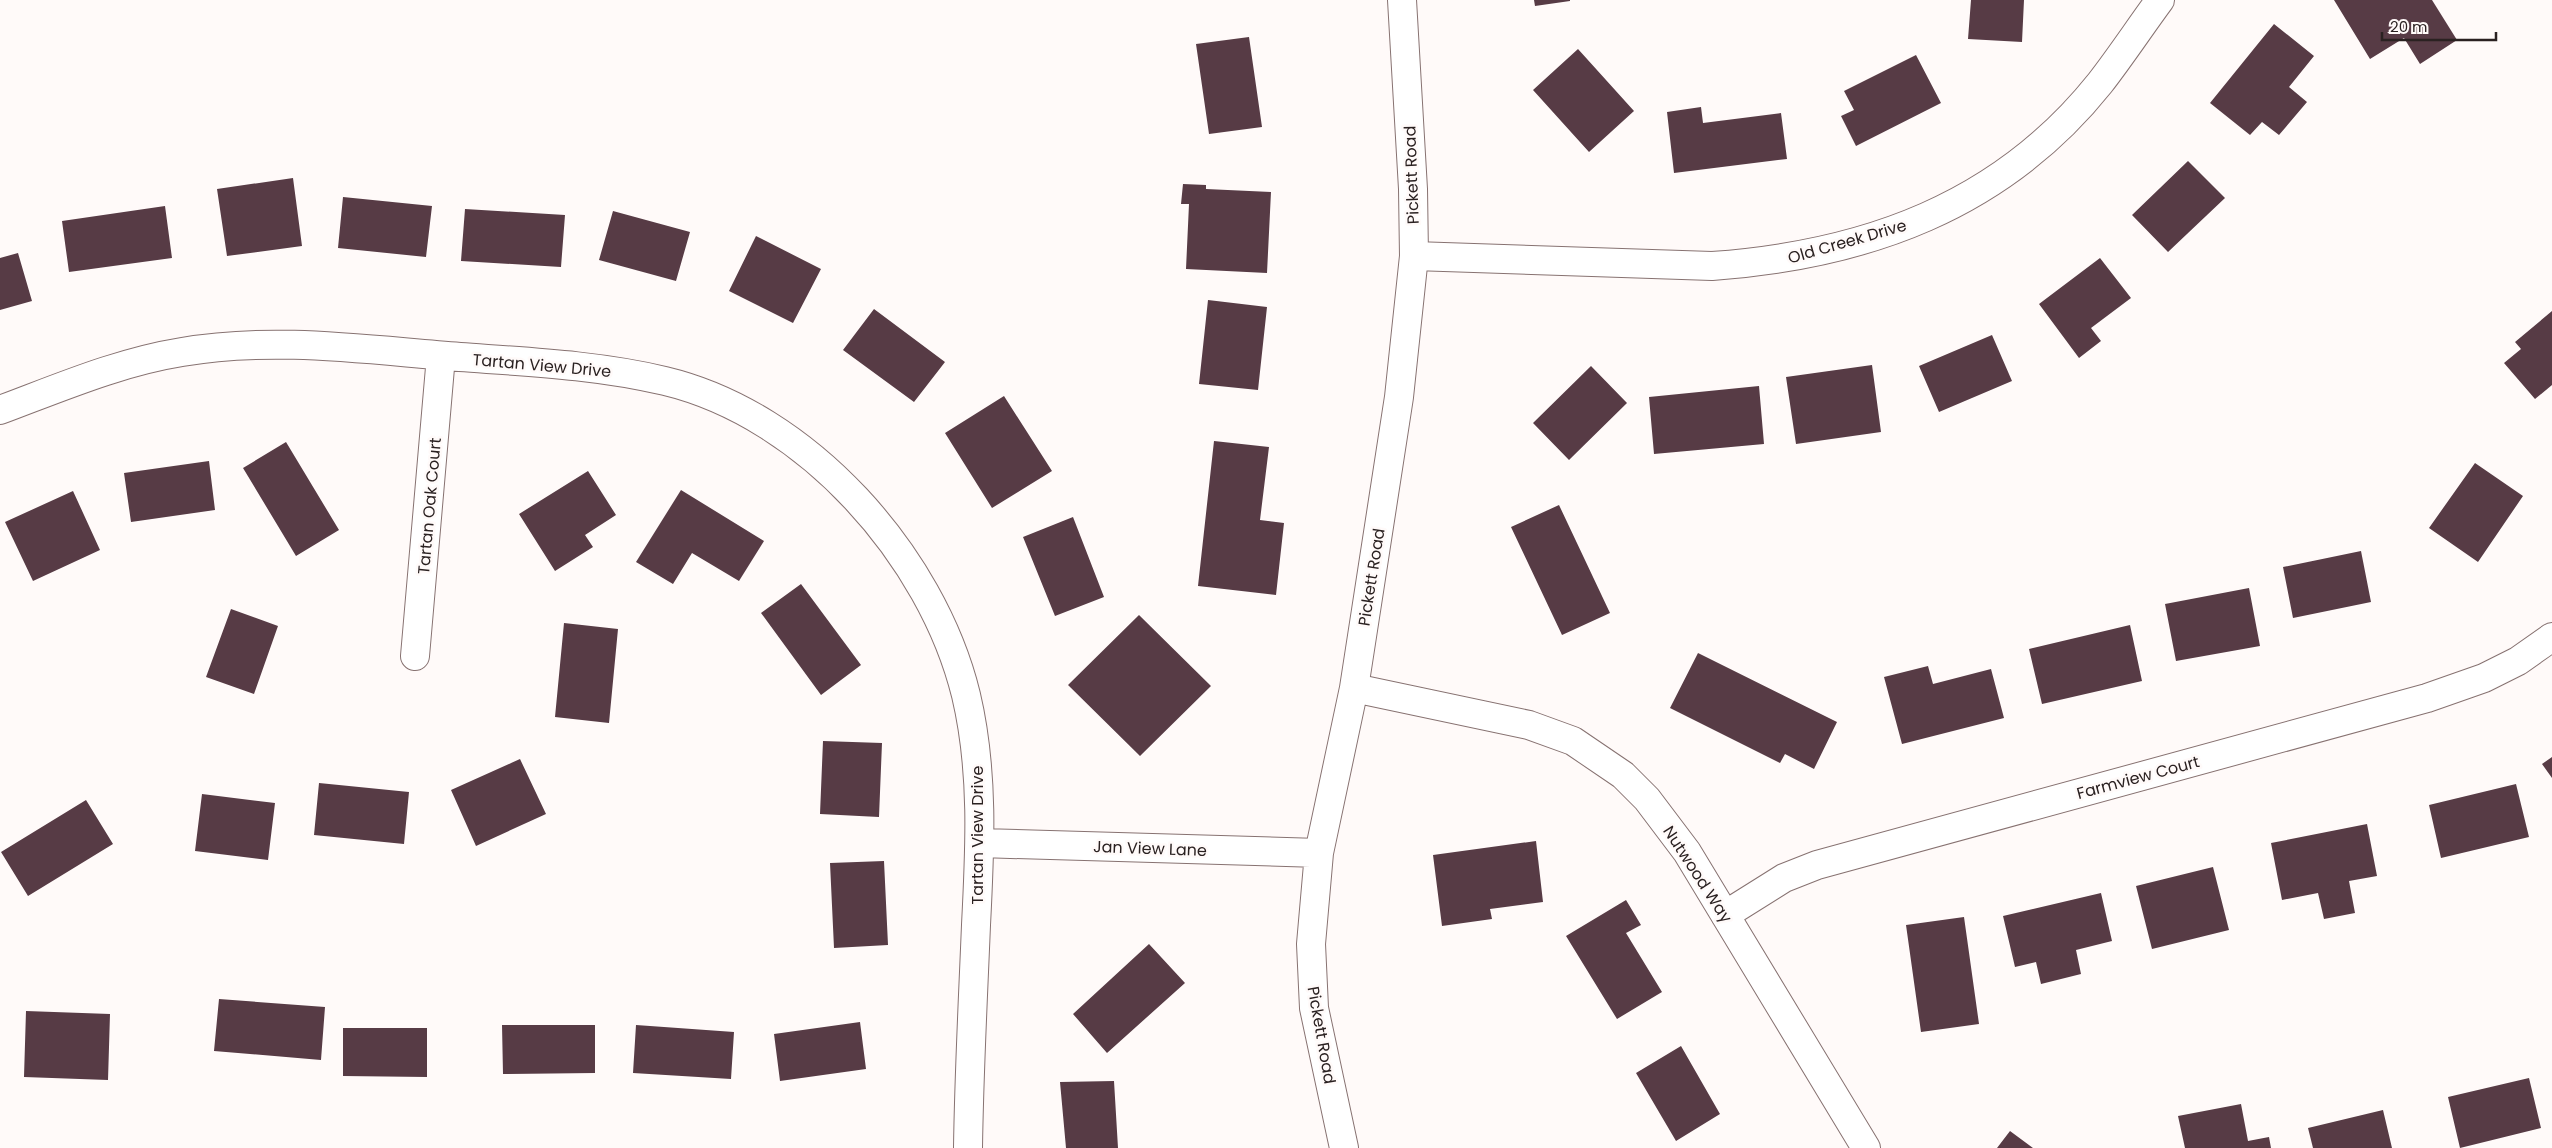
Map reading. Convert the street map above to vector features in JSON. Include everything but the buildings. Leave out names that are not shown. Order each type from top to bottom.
[{"type":"street","name":"Pickett Road","points":[[1344,1148],[1314,1008],[1310,944],[1319,853],[1354,688],[1399,397],[1414,256],[1413,189],[1402,0]]},
{"type":"street","name":"Old Creek Drive","points":[[1414,256],[1712,266],[1808,255],[1894,231],[1944,209],[1979,190],[2018,163],[2049,137],[2100,84],[2160,0]]},
{"type":"street","name":"Tartan View Drive","points":[[0,410],[96,373],[180,352],[239,345],[299,344],[590,367],[669,382],[718,401],[754,418],[793,443],[829,472],[868,512],[898,549],[923,590],[947,639],[965,694],[979,772],[980,843],[968,1148]]},
{"type":"street","name":"Tartan Oak Court","points":[[415,656],[441,356]]},
{"type":"street","name":"Farmview Court","points":[[1725,915],[1784,878],[1817,865],[2427,698],[2484,678],[2518,660],[2552,637]]},
{"type":"street","name":"Nutwood Way","points":[[1354,688],[1529,725],[1572,742],[1607,762],[1623,775],[1652,806],[1687,852],[1866,1148]]},
{"type":"street","name":"Jan View Lane","points":[[980,843],[1319,853]]}]
